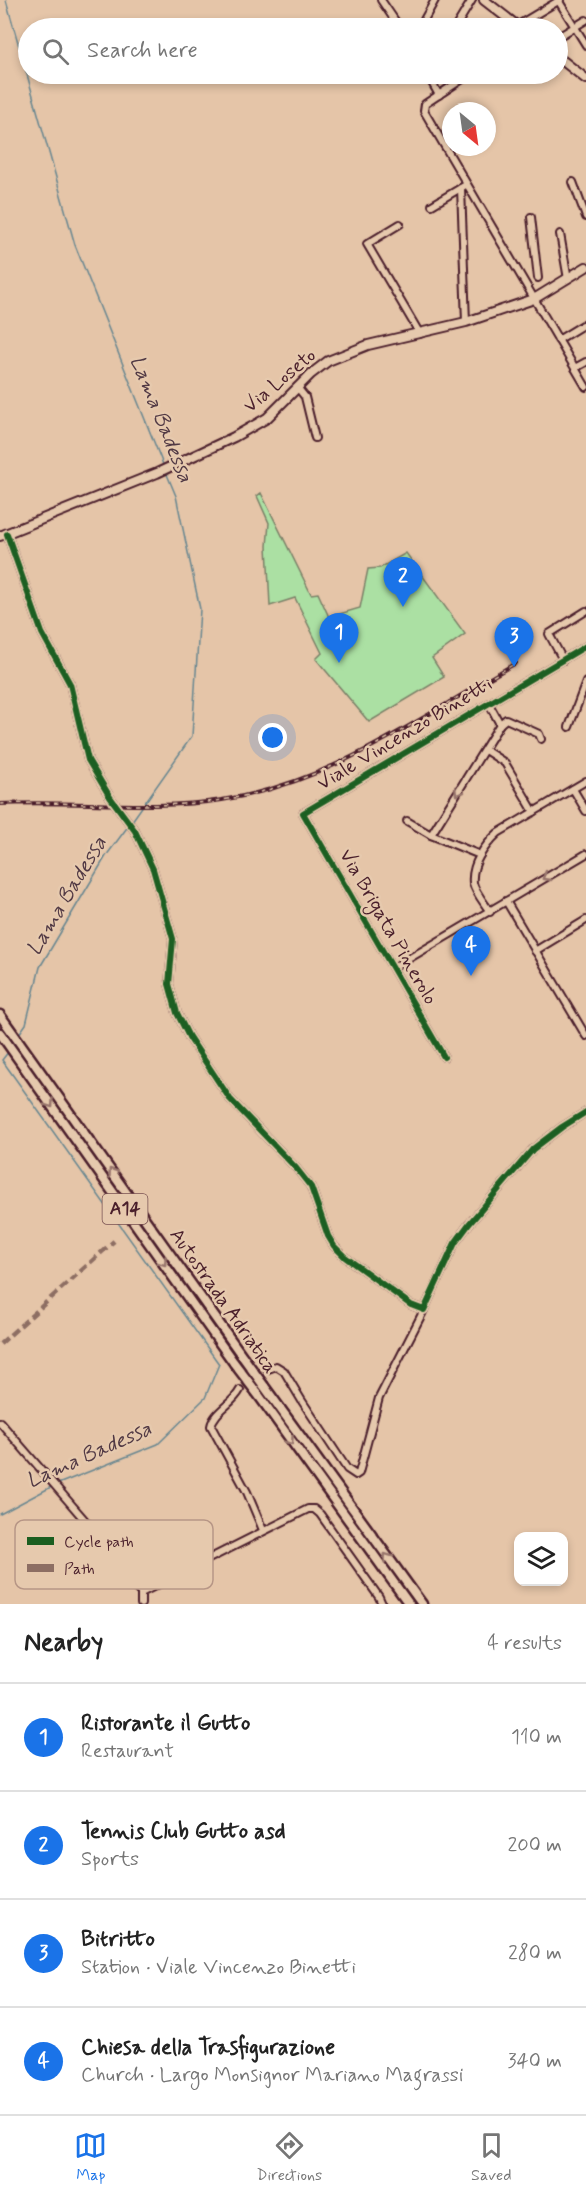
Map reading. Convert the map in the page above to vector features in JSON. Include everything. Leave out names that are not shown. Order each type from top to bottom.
[{"type":"highway","name":"Autostrada Adriatica","points":[[0,1015],[422,1604]]},
{"type":"highway","name":"Autostrada Adriatica","points":[[0,1033],[234,1363],[409,1604]]},
{"type":"main road","points":[[484,0],[506,18]]},
{"type":"main road","points":[[568,65],[586,79]]},
{"type":"main road","name":"Via Loseto","points":[[3,533],[158,473],[210,448],[267,418],[320,367],[347,353],[368,345],[466,322],[526,302],[586,267]]},
{"type":"street","points":[[381,0],[393,18]]},
{"type":"street","points":[[425,18],[435,0]]},
{"type":"street","points":[[461,18],[472,0]]},
{"type":"street","points":[[531,18],[559,0],[586,45]]},
{"type":"street","points":[[568,31],[586,20]]},
{"type":"street","points":[[578,73],[586,68]]},
{"type":"street","points":[[433,84],[439,95]]},
{"type":"street","points":[[455,84],[425,104],[424,111],[464,186],[586,387]]},
{"type":"street","points":[[573,183],[586,218]]},
{"type":"street","points":[[432,205],[464,186]]},
{"type":"street","points":[[464,186],[466,322]]},
{"type":"street","points":[[531,217],[538,278]]},
{"type":"street","points":[[400,224],[367,244],[420,334]]},
{"type":"street","points":[[560,234],[568,279]]},
{"type":"street","points":[[526,302],[528,289]]},
{"type":"street","points":[[558,340],[586,323]]},
{"type":"street","points":[[575,368],[586,362]]},
{"type":"street","points":[[297,387],[305,397],[315,438]]},
{"type":"street","points":[[3,533],[42,633],[70,684],[88,760],[110,797],[135,831],[153,869],[173,939],[169,984],[173,1004],[185,1029],[230,1099],[296,1168],[311,1187],[328,1236],[334,1246],[345,1257],[401,1298],[424,1310]]},
{"type":"street","points":[[563,660],[549,634],[586,611]]},
{"type":"street","name":"Viale Vincenzo Binetti","points":[[303,813],[586,646]]},
{"type":"street","points":[[569,727],[586,682]]},
{"type":"street","points":[[489,704],[500,724]]},
{"type":"street","points":[[431,835],[500,724],[506,719],[538,734],[541,739]]},
{"type":"street","points":[[485,750],[506,763],[534,812]]},
{"type":"street","points":[[490,912],[473,883],[480,855],[488,842],[498,833],[586,781]]},
{"type":"street","points":[[573,789],[586,811]]},
{"type":"street","name":"Via Brigata Pinerolo","points":[[303,813],[444,1058]]},
{"type":"street","points":[[407,821],[431,835],[480,855]]},
{"type":"street","points":[[393,968],[586,854]]},
{"type":"street","points":[[507,902],[586,1036]]},
{"type":"street","points":[[535,951],[586,920]]},
{"type":"street","points":[[268,1370],[276,1366],[284,1371],[347,1469],[356,1474],[359,1473],[379,1398],[424,1310],[454,1243],[533,1149],[586,1112]]},
{"type":"street","points":[[240,1390],[231,1402],[214,1417],[211,1426],[247,1492],[262,1530]]},
{"type":"street","points":[[0,1422],[85,1520]]},
{"type":"street","points":[[213,1556],[262,1530],[308,1509],[314,1509],[320,1514],[382,1604]]},
{"type":"street","points":[[137,1589],[141,1593],[141,1604]]},
{"type":"street","points":[[141,1593],[149,1589]]},
{"type":"green space","points":[[261,493],[311,594],[318,593],[329,617],[360,608],[368,569],[380,568],[406,553],[465,634],[432,658],[444,677],[369,722],[316,659],[322,653],[295,598],[270,606],[267,546],[269,523],[257,496]]},
{"type":"waterway","name":"Lama Badessa","points":[[6,0],[18,43]]},
{"type":"waterway","name":"Lama Badessa","points":[[30,84],[75,245],[164,467]]},
{"type":"waterway","name":"Lama Badessa","points":[[132,821],[192,736],[200,609],[176,496],[166,472]]},
{"type":"waterway","name":"Lama Badessa","points":[[19,1034],[26,1024],[40,967],[106,856],[129,825]]},
{"type":"waterway","name":"Lama Badessa","points":[[9,1051],[2,1060],[219,1364],[205,1398],[158,1444],[58,1484]]},
{"type":"waterway","name":"Lama Badessa","points":[[0,1514],[53,1486]]},
{"type":"tunnel","points":[[240,1390],[268,1369]]},
{"type":"railway","points":[[0,804],[166,805],[222,800],[262,791],[301,779],[375,745],[516,663]]},
{"type":"marked path","points":[[0,1344],[114,1241]]},
{"type":"cycle path","points":[[7,534],[42,633],[70,684],[88,760],[110,797],[135,831],[153,869],[173,939],[169,984],[177,1013],[189,1037],[230,1099],[296,1168],[311,1187],[328,1236],[345,1257],[411,1305],[424,1310],[455,1243],[469,1224],[533,1149],[586,1112]]},
{"type":"cycle path","points":[[444,1057],[303,813],[586,646]]},
{"type":"place","name":"Tennis Club Gutto asd","points":[[403,607]]},
{"type":"place","name":"Ristorante il Gutto","points":[[339,663]]},
{"type":"place","name":"Bitritto","points":[[514,667]]},
{"type":"place","name":"Chiesa della Trasfigurazione","points":[[471,976]]}]
